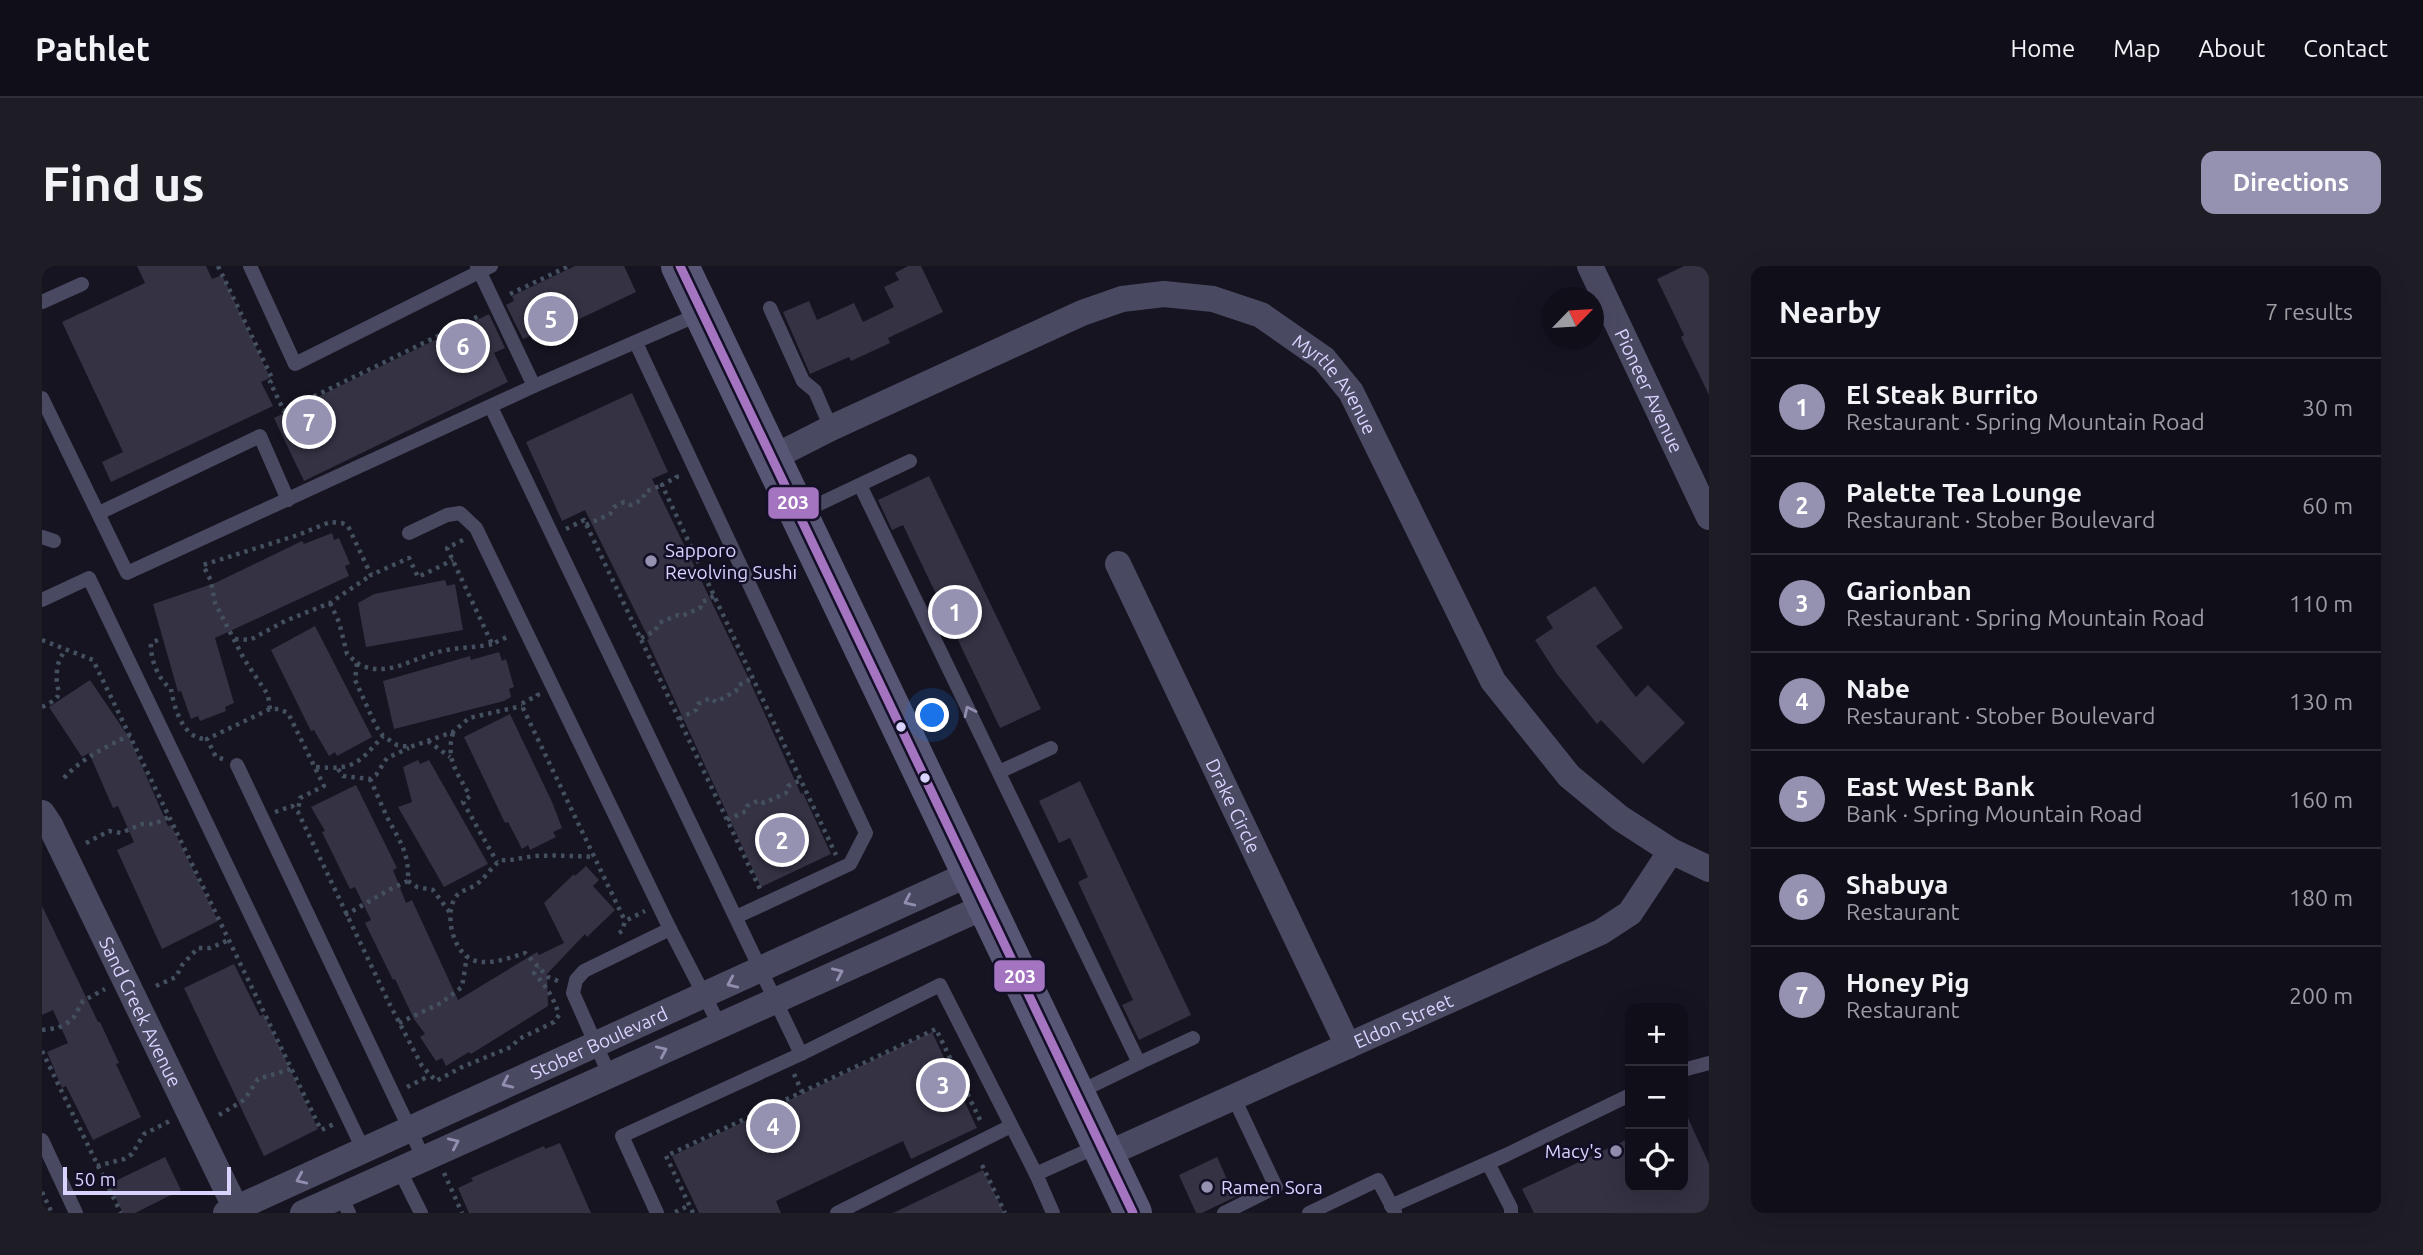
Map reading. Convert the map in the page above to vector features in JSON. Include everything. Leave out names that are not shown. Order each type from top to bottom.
[{"type":"main road","points":[[681,266],[1133,1213]]},
{"type":"street","name":"Pioneer Avenue","points":[[1590,266],[1709,517]]},
{"type":"street","name":"Myrtle Avenue","points":[[772,458],[831,428],[1082,313],[1122,299],[1164,294],[1213,299],[1261,315],[1324,359],[1351,392],[1493,681],[1569,776],[1620,818],[1671,851],[1709,869]]},
{"type":"street","name":"Drake Circle","points":[[1118,564],[1348,1046]]},
{"type":"street","name":"Sand Creek Avenue","points":[[42,813],[56,837],[233,1212]]},
{"type":"street","name":"Eldon Street","points":[[1103,1150],[1348,1046],[1601,932],[1630,914],[1671,851]]},
{"type":"street","name":"Stober Boulevard","points":[[233,1212],[596,1042],[761,970],[978,889]]},
{"type":"street","name":"Stober Boulevard","points":[[303,1213],[345,1204],[399,1169],[433,1165],[609,1074],[776,1001],[978,889]]},
{"type":"lane","points":[[250,266],[295,364],[482,268],[534,386]]},
{"type":"lane","points":[[42,302],[82,284]]},
{"type":"lane","points":[[770,308],[803,381],[815,391],[831,428]]},
{"type":"lane","points":[[42,398],[127,573],[534,386],[703,313]]},
{"type":"lane","points":[[636,343],[866,833],[850,864],[736,918]]},
{"type":"lane","points":[[491,407],[801,1054]]},
{"type":"lane","points":[[99,513],[260,436],[288,500]]},
{"type":"lane","points":[[799,513],[910,461]]},
{"type":"lane","points":[[860,485],[1139,1063]]},
{"type":"lane","points":[[409,533],[447,515],[460,513],[478,533],[670,929],[720,1026]]},
{"type":"lane","points":[[42,600],[89,578],[364,1151]]},
{"type":"lane","points":[[999,772],[1051,748]]},
{"type":"lane","points":[[237,765],[408,1129],[433,1165]]},
{"type":"lane","points":[[609,1074],[573,993],[576,980],[584,971],[670,929]]},
{"type":"lane","points":[[657,1213],[622,1136],[801,1054],[940,985],[1053,1213]]},
{"type":"lane","points":[[1076,1093],[1193,1038]]},
{"type":"lane","points":[[1688,1069],[1709,1063]]},
{"type":"lane","points":[[1224,1213],[1276,1187],[1233,1096]]},
{"type":"lane","points":[[1309,1213],[1378,1180],[1393,1209],[1625,1097]]},
{"type":"lane","points":[[837,1213],[1012,1126]]},
{"type":"lane","points":[[42,1140],[76,1213]]},
{"type":"lane","points":[[1036,1174],[1103,1150]]},
{"type":"lane","points":[[1488,1163],[1511,1213]]},
{"type":"lane","points":[[399,1169],[421,1213]]},
{"type":"path","points":[[512,300],[509,294],[569,266]]},
{"type":"path","points":[[586,525],[610,514],[614,507],[624,502],[631,505],[643,499],[645,492],[677,477],[671,465]]},
{"type":"path","points":[[662,485],[842,868]]},
{"type":"path","points":[[553,535],[584,520],[767,903]]},
{"type":"path","points":[[270,709],[268,695],[215,603],[211,581],[203,565],[298,535],[321,524],[342,523],[348,526],[371,575]]},
{"type":"path","points":[[478,533],[447,548],[492,644]]},
{"type":"path","points":[[235,639],[250,640],[285,621],[330,603],[371,575],[409,558],[418,577],[453,560]]},
{"type":"path","points":[[640,638],[655,631],[659,623],[678,615],[682,617],[700,608],[702,602],[714,596]]},
{"type":"path","points":[[330,603],[339,622],[347,654],[368,670],[380,671],[441,651],[477,648],[510,635],[516,648]]},
{"type":"path","points":[[42,640],[93,660],[321,1130],[348,1117]]},
{"type":"path","points":[[158,640],[150,643],[150,652],[157,670],[171,689],[173,702],[190,734],[198,739],[207,738],[270,709],[288,713],[324,786],[300,798],[298,811]]},
{"type":"path","points":[[42,707],[56,700],[59,695],[57,668],[65,649]]},
{"type":"path","points":[[357,663],[355,680],[376,726],[383,736],[397,745],[410,747]]},
{"type":"path","points":[[679,719],[696,710],[698,704],[710,698],[716,702],[753,678]]},
{"type":"path","points":[[338,769],[343,776],[370,779],[376,775],[387,758],[453,732],[470,718],[522,706],[521,704],[538,695],[532,683]]},
{"type":"path","points":[[522,706],[625,921],[622,931],[613,938]]},
{"type":"path","points":[[453,732],[449,744],[450,757],[470,796],[463,802],[498,862]]},
{"type":"path","points":[[64,778],[95,752],[130,735]]},
{"type":"path","points":[[315,767],[349,767],[383,736]]},
{"type":"path","points":[[207,738],[216,757],[237,765]]},
{"type":"path","points":[[428,741],[450,757]]},
{"type":"path","points":[[370,779],[388,819],[401,839],[408,866],[408,881]]},
{"type":"path","points":[[727,820],[746,811],[747,806],[759,800],[764,803],[786,793],[788,786],[801,780]]},
{"type":"path","points":[[262,818],[285,807],[292,806],[298,811],[345,915],[399,1023],[422,1066],[436,1081],[511,1047],[519,1039],[554,1022],[559,1015],[550,993],[534,973],[539,967]]},
{"type":"path","points":[[86,843],[108,831],[121,834],[142,824],[154,824],[169,817]]},
{"type":"path","points":[[558,981],[548,977],[525,953],[492,962],[479,962],[467,956],[451,930],[453,901],[460,892],[475,886],[501,859],[513,861],[531,856],[594,857]]},
{"type":"path","points":[[408,881],[417,887],[433,890],[451,914]]},
{"type":"path","points":[[345,915],[408,881]]},
{"type":"path","points":[[625,921],[659,905]]},
{"type":"path","points":[[156,986],[176,977],[198,948],[210,948],[229,940]]},
{"type":"path","points":[[399,1023],[441,1003],[462,988],[467,956]]},
{"type":"path","points":[[42,1030],[58,1028],[67,1023],[74,1017],[83,1001],[107,989]]},
{"type":"path","points":[[693,1213],[666,1156],[936,1029],[982,1125]]},
{"type":"path","points":[[42,1051],[121,1213]]},
{"type":"path","points":[[219,1115],[244,1100],[258,1079],[291,1069]]},
{"type":"path","points":[[408,1097],[404,1088],[429,1076]]},
{"type":"path","points":[[97,1166],[132,1154],[144,1134],[170,1121]]},
{"type":"path","points":[[433,1165],[462,1213]]},
{"type":"path","points":[[982,1165],[1005,1213]]},
{"type":"path","points":[[42,1192],[52,1213]]},
{"type":"path","points":[[673,1213],[690,1205]]},
{"type":"building","points":[[137,266],[206,266],[212,279],[222,275],[270,378],[261,382],[273,406],[111,482],[102,462],[123,452],[62,322],[145,283]]},
{"type":"building","points":[[575,266],[624,266],[636,292],[533,341],[531,336],[523,339],[506,305],[514,301],[512,296]]},
{"type":"building","points":[[908,266],[921,266],[943,312],[888,338],[890,343],[851,361],[849,357],[810,374],[783,312],[809,301],[817,320],[854,303],[863,322],[894,307],[884,287],[899,280],[895,273]]},
{"type":"building","points":[[1684,266],[1709,266],[1709,395],[1657,279]]},
{"type":"building","points":[[489,314],[505,348],[494,353],[508,382],[304,481],[274,418]]},
{"type":"building","points":[[632,393],[668,472],[652,479],[831,854],[761,887],[647,640],[649,639],[585,510],[562,521],[526,442]]},
{"type":"building","points":[[929,476],[1041,709],[1000,728],[903,525],[892,530],[878,500]]},
{"type":"building","points":[[332,533],[334,540],[339,538],[350,564],[345,566],[349,576],[215,638],[234,703],[225,707],[226,711],[200,721],[198,716],[191,719],[181,691],[178,692],[153,604],[215,583],[302,541],[304,544]]},
{"type":"building","points":[[445,580],[447,586],[455,584],[463,630],[366,647],[358,603],[374,594]]},
{"type":"building","points":[[1595,586],[1623,628],[1596,646],[1636,697],[1648,685],[1685,723],[1643,764],[1601,720],[1597,724],[1557,674],[1535,640],[1553,628],[1546,617]]},
{"type":"building","points":[[315,626],[372,737],[337,756],[335,752],[329,756],[314,730],[311,731],[271,650]]},
{"type":"building","points":[[499,652],[502,661],[506,659],[514,687],[509,689],[511,697],[394,729],[383,681],[470,656],[471,660]]},
{"type":"building","points":[[90,680],[130,739],[168,826],[171,825],[218,921],[162,949],[117,850],[134,842],[118,806],[113,808],[89,753],[82,757],[49,707]]},
{"type":"building","points":[[510,714],[562,828],[553,832],[556,837],[530,850],[528,845],[522,849],[508,822],[505,823],[464,737]]},
{"type":"building","points":[[418,760],[420,764],[429,760],[488,864],[444,887],[398,807],[412,802],[403,767]]},
{"type":"building","points":[[1080,781],[1191,1015],[1139,1040],[1122,1005],[1133,1000],[1078,882],[1088,877],[1070,838],[1059,843],[1039,801]]},
{"type":"building","points":[[356,785],[397,868],[393,870],[406,903],[412,900],[458,1000],[537,952],[539,955],[564,943],[544,903],[586,866],[599,880],[593,886],[615,910],[587,937],[585,934],[547,974],[548,1006],[471,1054],[469,1052],[446,1066],[442,1058],[436,1061],[420,1037],[425,1034],[414,1019],[365,923],[371,920],[355,887],[350,889],[322,832],[325,831],[311,807]]},
{"type":"building","points":[[42,906],[100,1022],[141,1117],[93,1140],[66,1086],[62,1088],[47,1052],[68,1043],[53,1010],[42,1015]]},
{"type":"building","points":[[234,964],[260,1016],[264,1014],[318,1129],[264,1156],[184,988]]},
{"type":"building","points":[[932,1032],[977,1128],[911,1159],[903,1141],[776,1201],[781,1213],[699,1213],[672,1156]]},
{"type":"building","name":"Macy's","points":[[1688,1118],[1709,1164],[1709,1213],[1534,1213],[1522,1189],[1625,1140],[1625,1192],[1688,1192]]},
{"type":"building","points":[[560,1143],[591,1213],[469,1213],[458,1188],[473,1181],[471,1178],[544,1146],[545,1149]]},
{"type":"building","points":[[165,1157],[181,1190],[135,1213],[123,1213],[109,1184]]},
{"type":"building","name":"Ramen Sora","points":[[1217,1157],[1235,1197],[1202,1213],[1196,1213],[1179,1175]]},
{"type":"building","points":[[983,1170],[1004,1213],[893,1213]]},
{"type":"transit line","name":"203","points":[[680,266],[1133,1213]]},
{"type":"place","name":"East West Bank","points":[[551,319]]},
{"type":"place","name":"Shabuya","points":[[463,346]]},
{"type":"place","name":"Honey Pig","points":[[309,422]]},
{"type":"place","name":"Sapporo Revolving Sushi","points":[[651,561]]},
{"type":"place","name":"El Steak Burrito","points":[[955,612]]},
{"type":"place","name":"Palette Tea Lounge","points":[[782,840]]},
{"type":"place","name":"Garionban","points":[[943,1085]]},
{"type":"place","name":"Nabe","points":[[773,1126]]},
{"type":"place","name":"Macy's","points":[[1616,1151]]},
{"type":"place","name":"Ramen Sora","points":[[1207,1187]]}]
